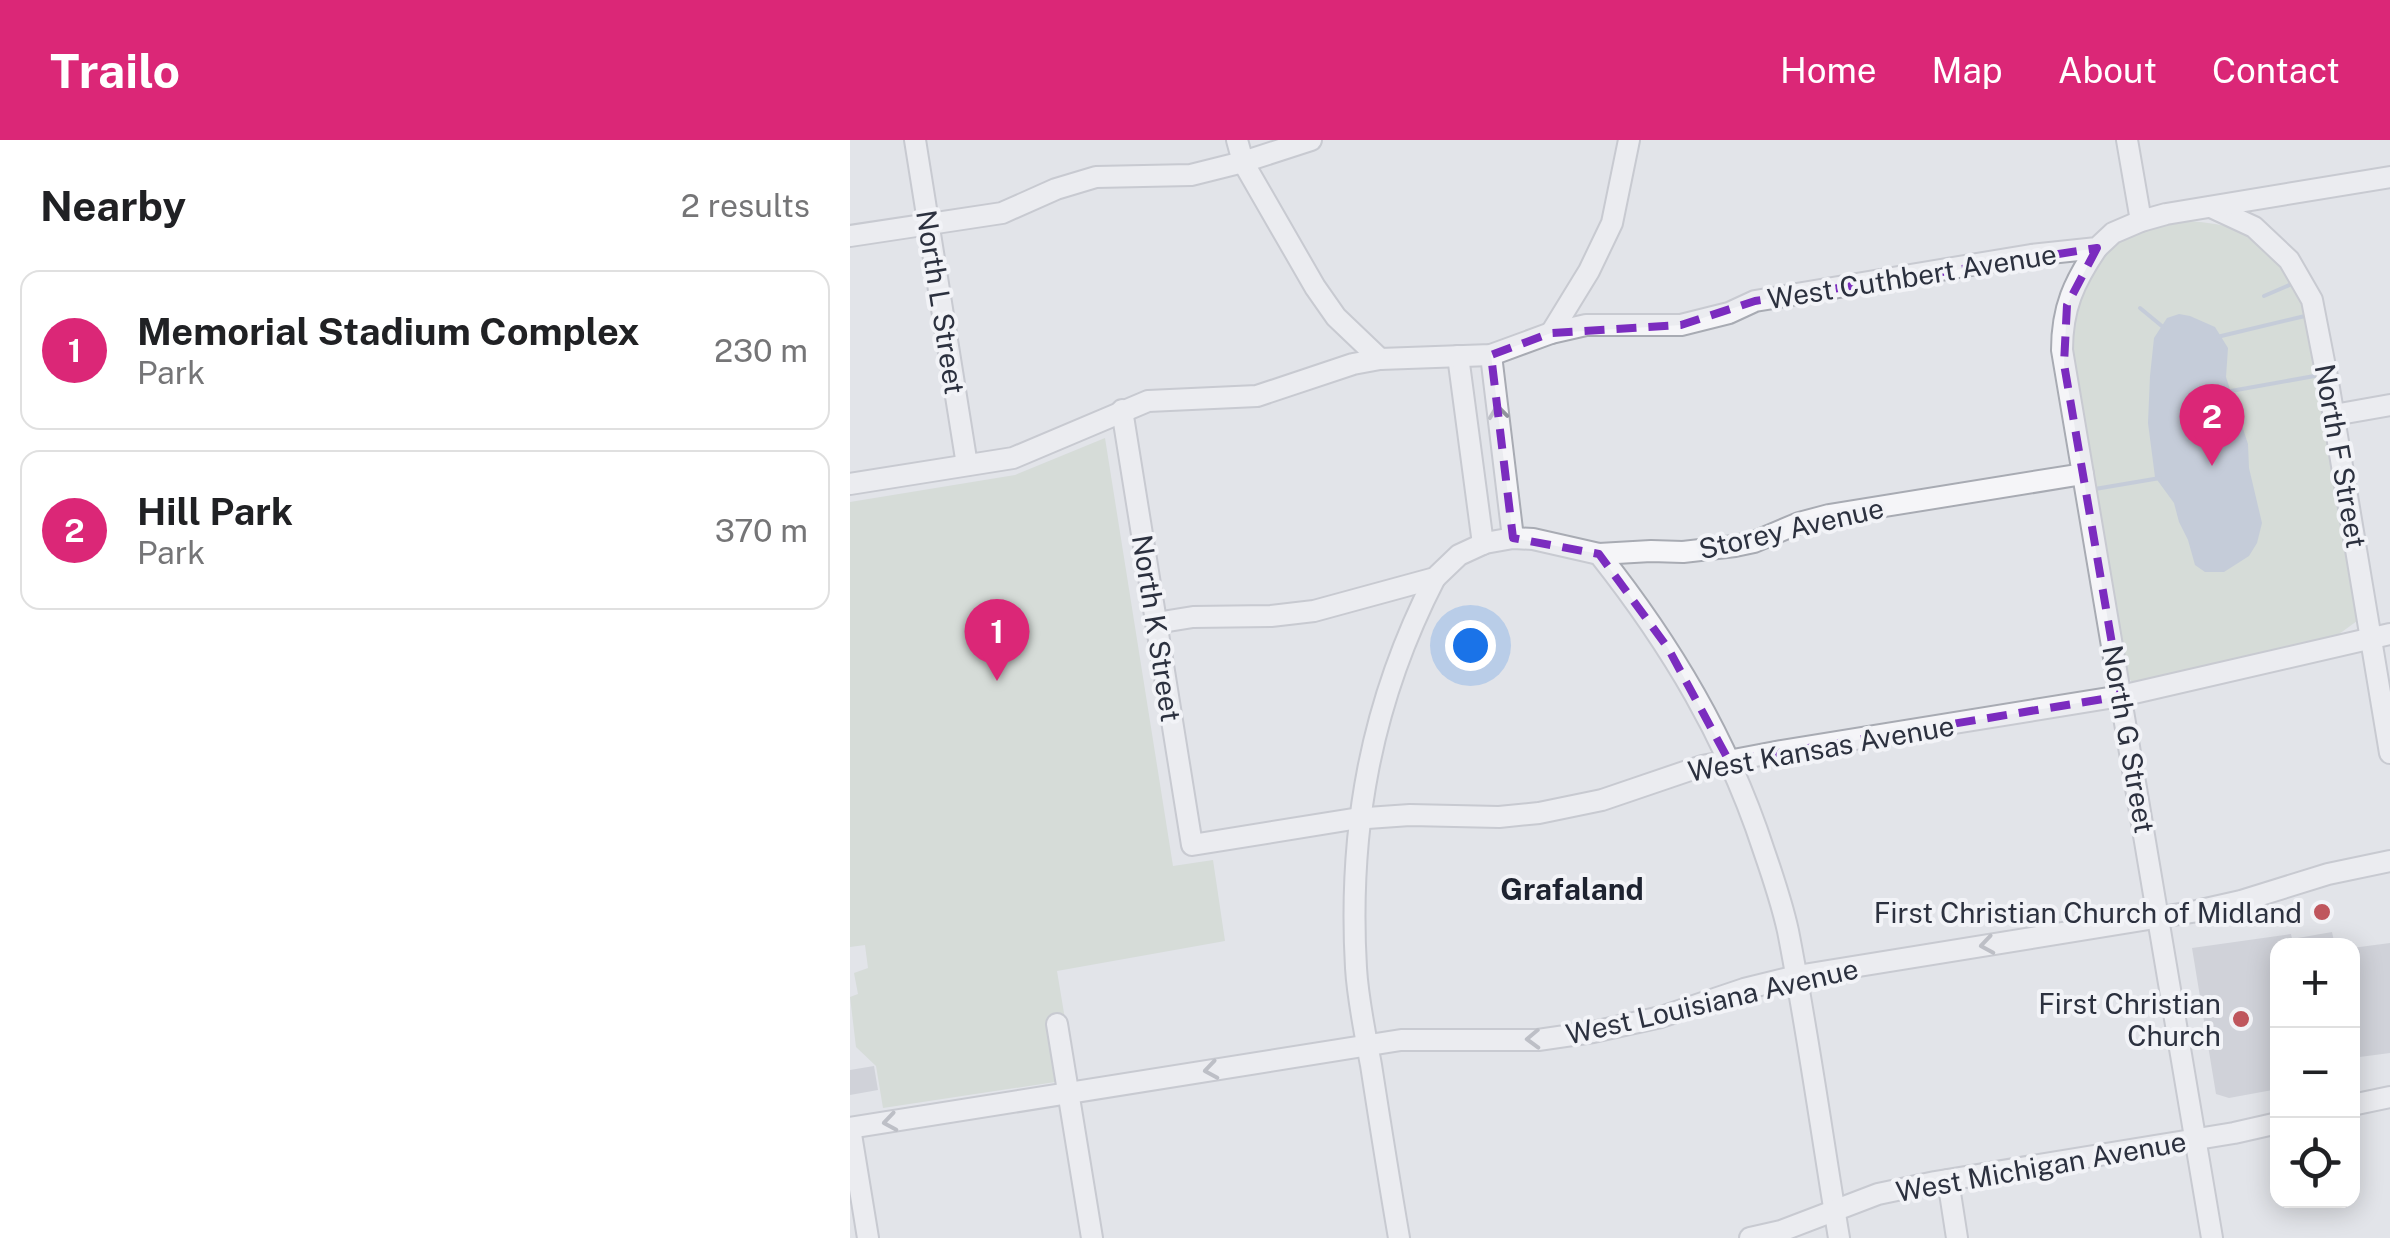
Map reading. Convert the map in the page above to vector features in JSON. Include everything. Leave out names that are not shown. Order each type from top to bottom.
[{"type":"street","name":"North L Street","points":[[915,140],[968,465]]},
{"type":"street","points":[[1237,140],[1243,162],[1315,287],[1336,317],[1380,359]]},
{"type":"street","points":[[850,236],[1002,213],[1056,189],[1096,177],[1191,174],[1311,140]]},
{"type":"street","points":[[1551,333],[1589,271],[1612,223],[1629,140]]},
{"type":"street","points":[[2127,140],[2141,221]]},
{"type":"street","name":"West Cuthbert Avenue","points":[[850,484],[1013,458],[1148,401],[1257,396],[1353,364],[1380,359],[1491,355],[1586,325],[1681,324],[1729,313],[1755,301],[2031,254],[2097,248],[2113,234],[2166,214],[2390,177]]},
{"type":"street","name":"North F Street","points":[[2211,207],[2254,227],[2289,260],[2313,302],[2381,635],[2390,753]]},
{"type":"street","name":"North G Street","points":[[2097,248],[2075,280],[2067,305],[2062,338],[2064,364],[2212,1238]]},
{"type":"street","points":[[1491,355],[1513,538]]},
{"type":"street","points":[[1458,356],[1483,544]]},
{"type":"street","points":[[2334,415],[2390,406]]},
{"type":"street","name":"North K Street","points":[[1122,410],[1192,845]]},
{"type":"street","points":[[1472,455],[1502,451]]},
{"type":"street","name":"Storey Avenue","points":[[1156,623],[1194,616],[1272,616],[1314,611],[1434,578],[1459,555],[1483,544],[1513,538],[1599,554],[1683,552],[1754,542],[1830,514],[2084,474]]},
{"type":"street","points":[[1599,554],[1668,648],[1701,703],[1748,806],[1770,867],[1797,976],[1839,1238]]},
{"type":"street","points":[[1398,1238],[1358,983],[1354,881],[1370,756],[1388,688],[1434,578]]},
{"type":"street","name":"West Kansas Avenue","points":[[1192,845],[1360,818],[1539,813],[1602,800],[1684,771],[1729,761],[2121,696],[2381,635]]},
{"type":"street","name":"West Louisiana Avenue","points":[[850,1128],[1401,1040],[1538,1040],[1594,1032],[1660,1017],[1797,976],[2159,918],[2390,862]]},
{"type":"street","points":[[1058,1024],[1092,1238]]},
{"type":"street","points":[[2360,1104],[2390,1097]]},
{"type":"street","name":"West Michigan Avenue","points":[[1750,1238],[1781,1231],[1878,1194],[2270,1125]]},
{"type":"street","points":[[850,1128],[868,1238]]},
{"type":"street","points":[[1948,1180],[1957,1238]]},
{"type":"highlighted area","points":[[2097,248],[2067,305],[2064,364],[2121,696],[1729,761],[1668,648],[1599,554],[1513,538],[1491,355],[1551,333],[1681,325],[1755,301]]},
{"type":"green space","points":[[2186,221],[2226,226],[2255,238],[2302,292],[2360,598],[2357,621],[2339,634],[2159,682],[2132,682],[2115,661],[2066,335],[2078,288],[2101,255],[2139,232]]},
{"type":"green space","points":[[1105,438],[1173,866],[1213,860],[1225,941],[1057,971],[1075,1079],[883,1108],[876,1066],[856,1047],[850,997],[858,994],[854,973],[868,968],[865,945],[850,947],[850,502],[1015,475]]},
{"type":"water","points":[[2179,314],[2215,327],[2228,348],[2226,377],[2248,444],[2249,468],[2262,523],[2249,556],[2224,572],[2205,572],[2195,565],[2174,503],[2155,477],[2148,423],[2154,338],[2167,318]]},
{"type":"building","name":"First Christian Church","points":[[2332,932],[2333,938],[2298,938]]},
{"type":"building","name":"First Christian Church","points":[[2291,934],[2292,938],[2270,938],[2270,1090],[2229,1098],[2216,1094],[2192,948]]},
{"type":"building","points":[[2390,943],[2390,1053],[2360,1057],[2360,947]]},
{"type":"building","points":[[874,1066],[878,1090],[850,1095],[850,1070]]},
{"type":"waterway","points":[[2264,296],[2294,283]]},
{"type":"waterway","points":[[2140,308],[2163,327]]},
{"type":"waterway","points":[[2217,337],[2305,316]]},
{"type":"waterway","points":[[2231,391],[2320,375]]},
{"type":"waterway","points":[[2095,489],[2160,478]]},
{"type":"place","name":"Hill Park","points":[[2212,466]]},
{"type":"place","name":"Memorial Stadium Complex","points":[[997,681]]},
{"type":"place","name":"First Christian Church of Midland","points":[[2322,912]]},
{"type":"place","name":"First Christian Church","points":[[2241,1019]]},
{"type":"district","name":"Grafaland","points":[[1572,889]]}]
